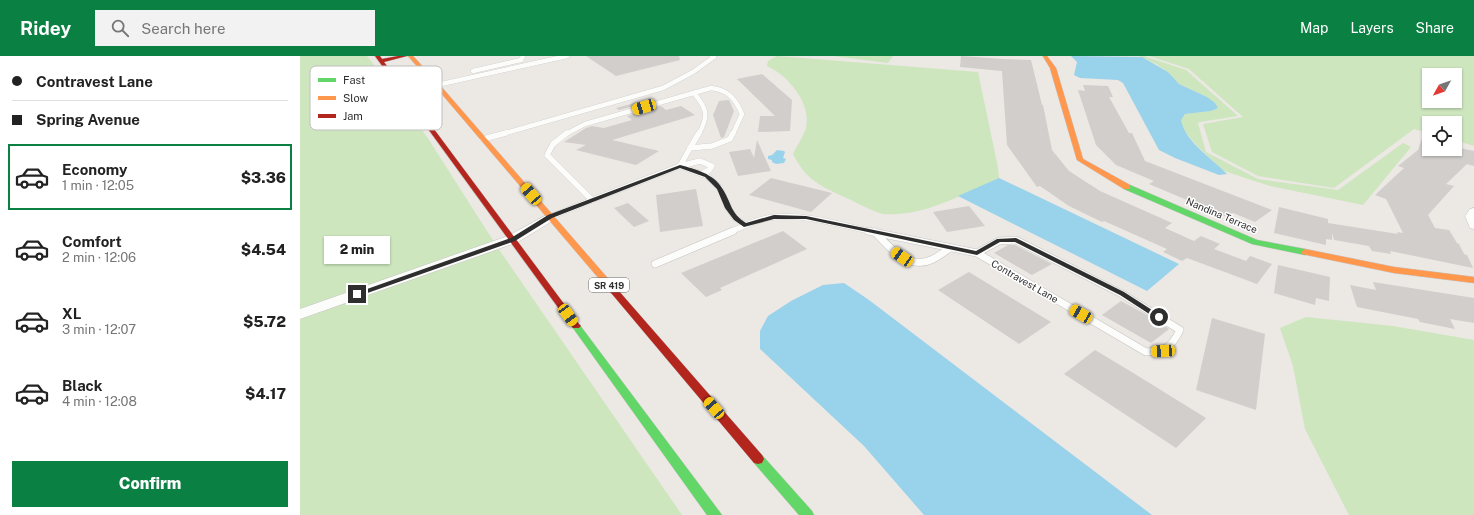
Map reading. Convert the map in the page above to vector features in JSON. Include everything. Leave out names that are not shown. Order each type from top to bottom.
[{"type":"main road","points":[[379,58],[405,56]]},
{"type":"main road","name":"SR 419","points":[[410,56],[419,66]]},
{"type":"main road","name":"Nandina Terrace","points":[[1045,56],[1053,68],[1080,160],[1120,184],[1255,242],[1394,270],[1474,280]]},
{"type":"main road","name":"SR 419","points":[[442,91],[807,515]]},
{"type":"main road","points":[[432,130],[716,515]]},
{"type":"street","points":[[1474,212],[1471,216],[1474,225]]},
{"type":"street","points":[[300,314],[513,239],[550,217]]},
{"type":"lane","points":[[473,71],[521,60],[523,56]]},
{"type":"lane","points":[[442,84],[567,56]]},
{"type":"lane","points":[[484,139],[663,88],[693,72],[714,57],[712,56]]},
{"type":"lane","points":[[593,201],[547,155],[550,146],[567,133],[585,124],[711,88],[723,89],[736,99],[742,114],[730,139],[712,146],[690,148]]},
{"type":"lane","points":[[680,166],[699,134],[706,118],[705,107],[694,93]]},
{"type":"lane","points":[[550,217],[697,160],[706,161],[712,166],[709,170],[702,174]]},
{"type":"lane","points":[[680,166],[707,176],[720,188],[728,208],[736,219],[746,225]]},
{"type":"lane","name":"Contravest Lane","points":[[655,264],[746,225],[774,217],[806,218],[977,253],[1146,352],[1163,351],[1174,344],[1180,330],[1122,294],[1016,240],[999,240],[977,253]]},
{"type":"lane","points":[[875,232],[896,252],[910,261],[924,262],[931,260],[950,248]]},
{"type":"green space","points":[[300,56],[367,56],[375,66],[310,66],[310,130],[422,130],[494,242],[300,310]]},
{"type":"green space","points":[[777,56],[978,72],[999,178],[943,203],[914,212],[899,214],[880,213],[826,188],[807,175],[793,154],[806,128],[807,119],[802,100],[797,91],[783,76],[767,66],[768,61]]},
{"type":"green space","points":[[833,56],[893,56],[888,63]]},
{"type":"green space","points":[[1139,56],[1144,56],[1186,70],[1238,116],[1198,123],[1206,152],[1258,179],[1338,190],[1403,143],[1411,147],[1363,205],[1270,186],[1224,171],[1197,146],[1182,128],[1180,120],[1185,114],[1211,111],[1217,108],[1207,97],[1179,84],[1168,72],[1156,64]]},
{"type":"green space","points":[[1149,56],[1474,56],[1474,146],[1462,142],[1462,116],[1422,116],[1422,131],[1414,129],[1334,188],[1258,176],[1212,152],[1203,124],[1243,117],[1189,69]]},
{"type":"green space","points":[[498,248],[682,515],[300,515],[300,318]]},
{"type":"green space","points":[[1306,317],[1393,326],[1474,340],[1474,515],[1349,515],[1305,429],[1293,366],[1280,328]]},
{"type":"water","points":[[1071,56],[1142,57],[1168,72],[1179,84],[1207,97],[1215,103],[1218,108],[1211,111],[1185,114],[1181,120],[1193,143],[1227,174],[1219,175],[1175,158],[1159,150],[1123,83],[1118,80],[1080,78],[1074,75],[1077,62]]},
{"type":"water","points":[[777,150],[785,152],[783,158],[786,159],[784,163],[776,164],[772,162],[772,160],[768,159],[768,156],[772,155]]},
{"type":"water","points":[[999,178],[1179,264],[1147,291],[958,196]]},
{"type":"water","points":[[844,283],[869,300],[1152,515],[924,515],[864,446],[760,349],[760,331],[768,316],[791,301],[823,285]]},
{"type":"building","points":[[586,56],[679,56],[680,60],[616,76]]},
{"type":"building","points":[[961,56],[1031,60],[1043,105],[1052,150],[1069,171],[1100,191],[1172,223],[1165,228],[1194,241],[1201,236],[1220,244],[1214,249],[1246,261],[1250,256],[1272,264],[1257,284],[1187,258],[1182,261],[1163,252],[1167,249],[1104,221],[1102,222],[1069,206],[1040,186],[1037,187],[1007,145],[1002,71],[960,67]]},
{"type":"building","points":[[762,74],[792,100],[790,131],[758,132],[760,116],[775,116],[737,79]]},
{"type":"building","points":[[1083,85],[1108,86],[1113,97],[1109,97],[1129,133],[1132,133],[1145,161],[1272,210],[1255,222],[1233,213],[1227,217],[1149,184],[1154,181],[1116,165],[1096,145],[1078,90],[1085,91]]},
{"type":"building","points":[[650,99],[653,101],[619,110],[616,108]]},
{"type":"building","points":[[729,100],[734,111],[724,137],[721,138],[713,115],[719,101]]},
{"type":"building","points":[[661,106],[666,110],[681,106],[695,115],[612,140],[659,151],[636,165],[576,150],[586,145],[564,142],[586,128],[592,126],[604,128],[632,120],[627,116]]},
{"type":"building","points":[[1422,138],[1422,156],[1462,156],[1462,148],[1474,151],[1474,166],[1467,164],[1446,184],[1454,186],[1428,215],[1435,228],[1449,230],[1464,254],[1467,255],[1473,268],[1390,251],[1391,254],[1372,251],[1369,246],[1334,240],[1332,233],[1332,240],[1326,239],[1326,245],[1274,233],[1279,207],[1328,219],[1328,223],[1398,234],[1397,232],[1403,233],[1386,199],[1375,195],[1404,168],[1398,166],[1418,150]]},
{"type":"building","points":[[757,140],[771,171],[738,176],[729,152],[750,149],[754,158]]},
{"type":"building","points":[[771,178],[832,193],[811,212],[749,195]]},
{"type":"building","points":[[696,189],[703,226],[660,232],[656,195]]},
{"type":"building","points":[[628,203],[649,221],[634,227],[614,208]]},
{"type":"building","points":[[969,206],[985,226],[947,232],[933,212]]},
{"type":"building","points":[[783,231],[807,249],[720,288],[722,290],[706,297],[681,273]]},
{"type":"building","points":[[1008,245],[1015,245],[1052,264],[1032,275],[994,253]]},
{"type":"building","points":[[1278,265],[1330,277],[1329,301],[1316,298],[1315,305],[1274,293]]},
{"type":"building","points":[[969,272],[1051,322],[1019,344],[938,290]]},
{"type":"building","points":[[1373,282],[1474,298],[1474,323],[1450,319],[1455,329],[1420,322],[1418,319],[1357,307],[1350,285],[1376,290]]},
{"type":"building","points":[[1121,301],[1169,329],[1151,343],[1102,315]]},
{"type":"building","points":[[1212,318],[1265,334],[1256,410],[1196,390]]},
{"type":"building","points":[[1095,350],[1206,418],[1176,448],[1064,374]]},
{"type":"traffic: fast","points":[[1127,187],[1255,242],[1305,252]]},
{"type":"traffic: fast","points":[[576,326],[715,515]]},
{"type":"traffic: fast","points":[[758,459],[807,515]]},
{"type":"traffic: slow","points":[[410,56],[419,66]]},
{"type":"traffic: slow","points":[[1045,56],[1053,68],[1080,160],[1127,187]]},
{"type":"traffic: slow","points":[[442,91],[615,292]]},
{"type":"traffic: slow","points":[[1305,252],[1394,270],[1474,280]]},
{"type":"traffic: jam","points":[[377,56],[384,66]]},
{"type":"traffic: jam","points":[[381,61],[405,56]]},
{"type":"traffic: jam","points":[[432,130],[576,326]]},
{"type":"traffic: jam","points":[[615,292],[758,459]]},
{"type":"route","points":[[357,294],[513,239],[550,217],[680,166],[707,176],[720,188],[728,208],[736,219],[746,225],[774,217],[806,218],[977,253],[999,240],[1016,240],[1122,294],[1159,317]]}]
